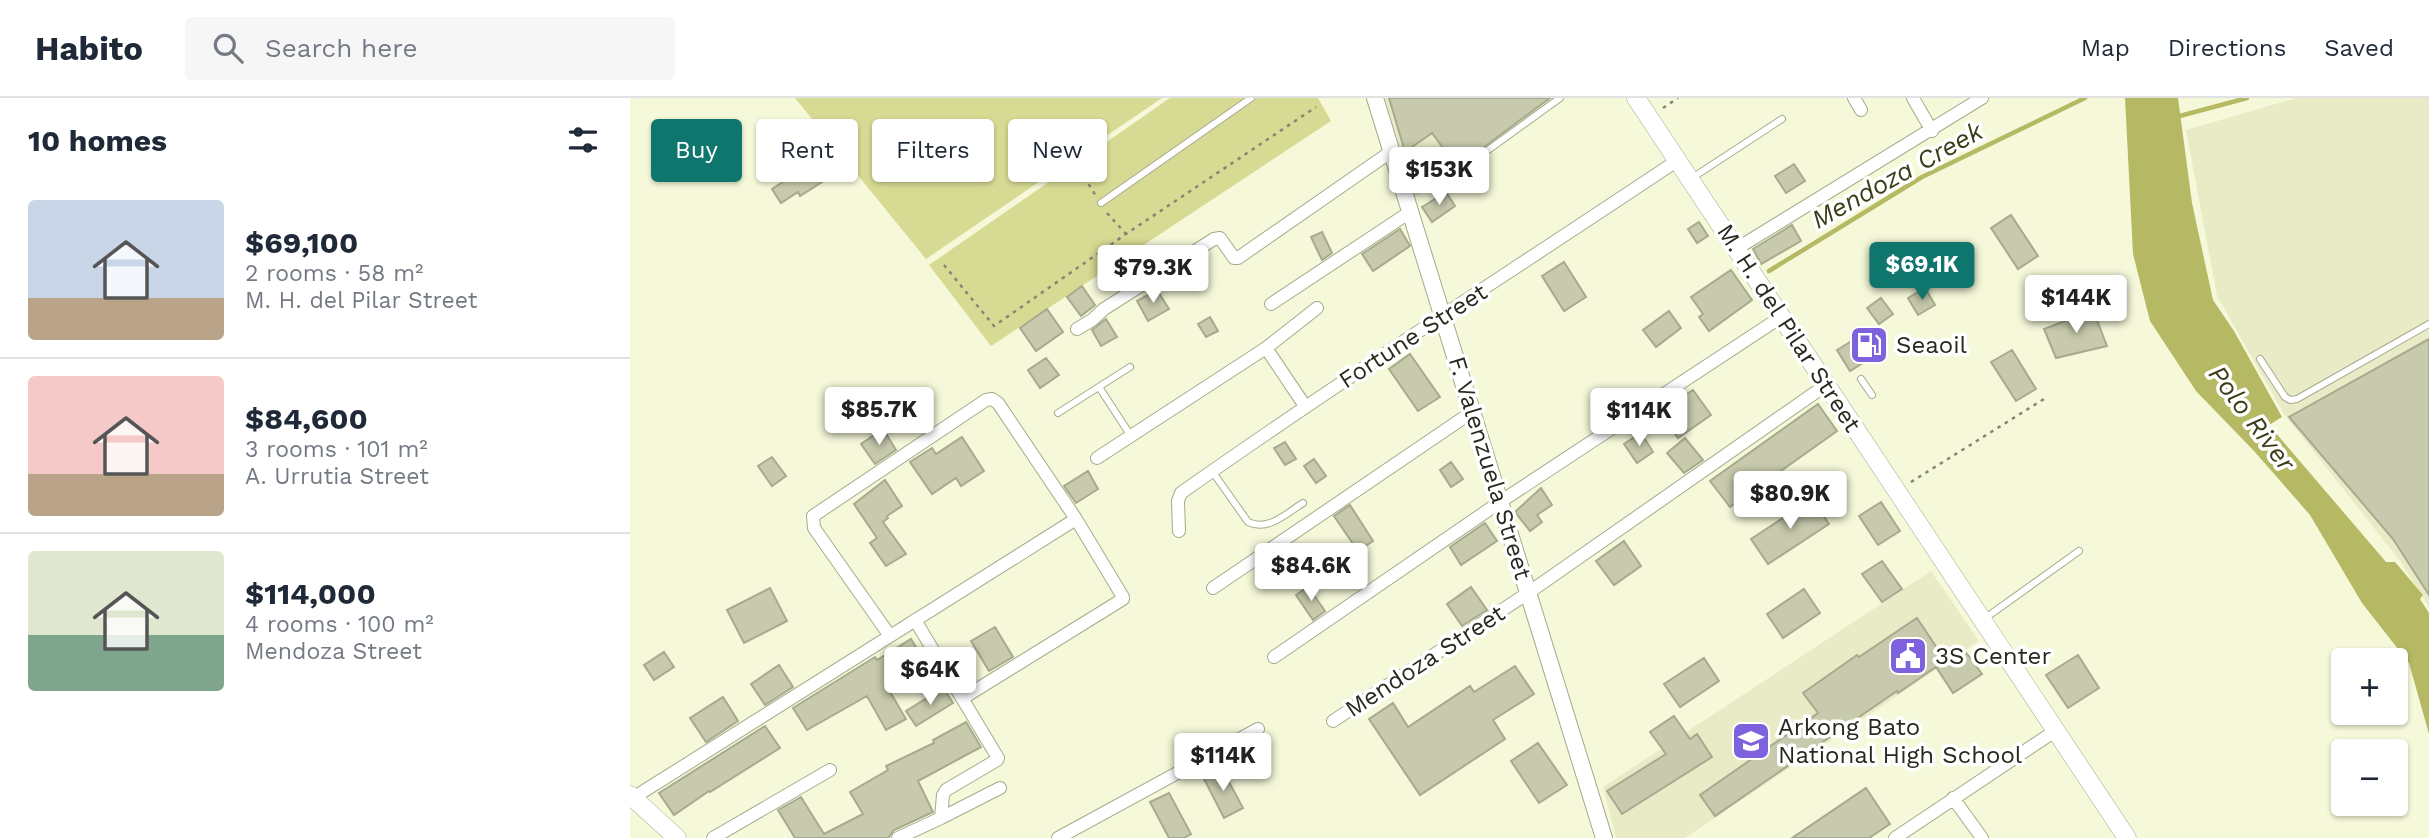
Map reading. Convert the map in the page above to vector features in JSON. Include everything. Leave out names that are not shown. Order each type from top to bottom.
[{"type":"main road","name":"M. H. del Pilar Street","points":[[1636,98],[2127,838]]},
{"type":"main road","points":[[632,796],[677,838]]},
{"type":"street","name":"F. Valenzuela Street","points":[[1375,98],[1604,838]]},
{"type":"street","points":[[1854,98],[1861,110]]},
{"type":"street","points":[[1913,98],[1932,131]]},
{"type":"street","points":[[1736,249],[1982,98]]},
{"type":"street","points":[[1077,329],[1214,239],[1220,238],[1234,258],[1238,258],[1392,151]]},
{"type":"street","name":"Fortune Street","points":[[1179,531],[1179,497],[1212,471],[1305,406],[1678,160]]},
{"type":"street","points":[[1271,304],[1410,212]]},
{"type":"street","points":[[1097,458],[1266,348],[1317,308]]},
{"type":"street","points":[[1274,657],[1500,502],[1781,317]]},
{"type":"street","points":[[1266,348],[1305,406]]},
{"type":"street","name":"Mendoza Street","points":[[1333,721],[1528,593],[1826,385]]},
{"type":"street","points":[[890,636],[814,528],[813,516],[986,400],[992,399],[998,403],[1076,519],[1122,593],[1123,599],[963,698]]},
{"type":"street","points":[[1213,588],[1472,412]]},
{"type":"street","points":[[632,796],[1076,519]]},
{"type":"street","points":[[915,620],[998,758],[946,790],[943,795],[942,818]]},
{"type":"street","points":[[1058,838],[1258,729]]},
{"type":"street","points":[[1895,838],[2056,731]]},
{"type":"street","points":[[713,838],[830,770]]},
{"type":"street","points":[[898,838],[1000,788]]},
{"type":"street","points":[[1954,798],[1982,838]]},
{"type":"lane","points":[[1101,203],[1251,98]]},
{"type":"lane","points":[[1466,166],[1560,98]]},
{"type":"lane","points":[[1691,179],[1782,119]]},
{"type":"lane","points":[[2260,359],[2285,397],[2290,400],[2429,324]]},
{"type":"lane","points":[[1058,413],[1130,367]]},
{"type":"lane","points":[[1861,379],[1872,395]]},
{"type":"lane","points":[[1099,387],[1132,436]]},
{"type":"lane","points":[[1212,471],[1248,522],[1253,524],[1261,526],[1271,523],[1303,503]]},
{"type":"lane","points":[[1983,621],[2079,551]]},
{"type":"path","points":[[944,265],[994,326],[1316,107]]},
{"type":"path","points":[[1087,182],[1126,234]]},
{"type":"path","points":[[1896,491],[2044,398]]},
{"type":"shaded area","points":[[795,98],[1162,98],[1107,136],[1107,119],[1008,119],[1008,182],[1039,182],[926,259],[858,175],[858,119],[812,119]]},
{"type":"shaded area","points":[[1170,98],[1318,98],[1331,121],[991,346],[929,265],[1049,182],[1107,182],[1107,142]]},
{"type":"shaded area","points":[[1384,98],[1556,98],[1414,198]]},
{"type":"shaded area","points":[[2296,98],[2429,98],[2429,607],[2400,561],[2284,414],[2217,296],[2186,130]]},
{"type":"shaded area","name":"Arkong Bato National High School","points":[[1931,571],[1979,641],[1685,838],[1616,838],[1603,787]]},
{"type":"water","name":"Polo River","points":[[2125,98],[2178,98],[2192,203],[2213,300],[2234,331],[2282,417],[2269,425],[2386,562],[2395,562],[2423,595],[2420,599],[2429,613],[2429,734],[2408,662],[2408,648],[2397,648],[2362,603],[2310,515],[2196,391],[2150,321],[2133,254]]},
{"type":"building","points":[[1389,98],[1550,98],[1457,167],[1432,133],[1405,152]]},
{"type":"building","points":[[1794,164],[1805,181],[1786,193],[1775,176]]},
{"type":"building","points":[[783,182],[822,182],[800,196],[798,192],[781,203],[772,189]]},
{"type":"building","points":[[1446,192],[1455,206],[1432,222],[1422,207]]},
{"type":"building","points":[[2011,215],[2038,256],[2018,269],[1991,228]]},
{"type":"building","points":[[1699,222],[1708,236],[1697,243],[1688,229]]},
{"type":"building","points":[[1792,225],[1801,241],[1761,264],[1753,249]]},
{"type":"building","points":[[1400,229],[1410,246],[1373,271],[1362,254]]},
{"type":"building","points":[[1322,232],[1332,253],[1322,260],[1311,237]]},
{"type":"building","points":[[1564,262],[1586,297],[1564,311],[1542,276]]},
{"type":"building","points":[[1731,270],[1752,300],[1709,331],[1699,317],[1703,314],[1691,297]]},
{"type":"building","points":[[1082,286],[1095,305],[1081,316],[1067,297]]},
{"type":"building","points":[[1925,288],[1935,305],[1918,315],[1908,298]]},
{"type":"building","points":[[1157,290],[1169,309],[1148,321],[1137,301]]},
{"type":"building","points":[[1881,298],[1893,314],[1879,324],[1867,308]]},
{"type":"building","points":[[1047,309],[1063,332],[1036,351],[1020,328]]},
{"type":"building","points":[[2093,310],[2107,346],[2056,358],[2044,329]]},
{"type":"building","points":[[1669,311],[1681,328],[1656,347],[1643,330]]},
{"type":"building","points":[[1210,317],[1218,331],[1206,337],[1198,324]]},
{"type":"building","points":[[1106,319],[1117,337],[1101,346],[1092,330]]},
{"type":"building","points":[[1863,334],[1877,354],[1850,371],[1837,350]]},
{"type":"building","points":[[2429,339],[2429,595],[2393,539],[2289,417]]},
{"type":"building","points":[[2012,350],[2036,389],[2016,401],[1991,362]]},
{"type":"building","points":[[1410,354],[1440,397],[1418,411],[1389,369]]},
{"type":"building","points":[[1046,358],[1059,375],[1040,388],[1028,370]]},
{"type":"building","points":[[1693,390],[1711,415],[1678,438],[1660,413]]},
{"type":"building","points":[[1818,404],[1837,431],[1730,507],[1710,481]]},
{"type":"building","points":[[883,429],[896,450],[875,464],[861,444]]},
{"type":"building","points":[[1641,433],[1653,452],[1637,463],[1624,444]]},
{"type":"building","points":[[962,437],[984,471],[961,486],[956,478],[932,494],[910,462],[932,448],[936,454]]},
{"type":"building","points":[[1685,438],[1703,460],[1684,473],[1667,453]]},
{"type":"building","points":[[1285,442],[1296,459],[1285,465],[1274,448]]},
{"type":"building","points":[[772,457],[786,476],[772,486],[758,466]]},
{"type":"building","points":[[1314,459],[1326,476],[1316,483],[1304,466]]},
{"type":"building","points":[[1451,462],[1463,479],[1451,487],[1440,470]]},
{"type":"building","points":[[1088,471],[1098,489],[1076,503],[1064,486]]},
{"type":"building","points":[[885,480],[902,506],[883,522],[906,554],[886,566],[870,543],[877,538],[854,504]]},
{"type":"building","points":[[1541,488],[1552,505],[1537,515],[1542,522],[1530,531],[1515,512]]},
{"type":"building","points":[[1812,499],[1829,524],[1768,564],[1751,539]]},
{"type":"building","points":[[1881,502],[1900,531],[1878,545],[1859,516]]},
{"type":"building","points":[[1350,505],[1373,541],[1358,551],[1334,516]]},
{"type":"building","points":[[1485,523],[1497,541],[1461,565],[1450,547]]},
{"type":"building","points":[[1624,541],[1641,566],[1614,585],[1596,561]]},
{"type":"building","points":[[1882,561],[1902,589],[1882,602],[1862,574]]},
{"type":"building","points":[[1308,587],[1325,611],[1313,620],[1296,595]]},
{"type":"building","points":[[1471,587],[1487,610],[1462,626],[1447,604]]},
{"type":"building","points":[[770,588],[787,621],[744,643],[727,610]]},
{"type":"building","points":[[1804,589],[1820,613],[1783,638],[1767,614]]},
{"type":"building","points":[[1917,618],[1947,663],[1965,651],[1982,674],[1953,693],[1936,667],[1715,816],[1700,795],[1818,713],[1803,693]]},
{"type":"building","points":[[995,627],[1013,657],[989,671],[971,641]]},
{"type":"building","points":[[911,639],[925,662],[886,685],[906,719],[886,730],[867,696],[807,730],[793,708],[875,657],[877,660]]},
{"type":"building","points":[[664,652],[674,667],[654,680],[644,665]]},
{"type":"building","points":[[2078,655],[2099,688],[2068,708],[2046,675]]},
{"type":"building","points":[[1704,658],[1719,681],[1680,707],[1664,684]]},
{"type":"building","points":[[779,665],[793,687],[765,705],[751,684]]},
{"type":"building","points":[[1515,666],[1534,694],[1493,720],[1505,739],[1420,795],[1369,719],[1393,703],[1408,727],[1470,686],[1474,692]]},
{"type":"building","points":[[943,688],[953,703],[916,726],[906,711]]},
{"type":"building","points":[[723,697],[738,721],[706,742],[690,718]]},
{"type":"building","points":[[1674,716],[1690,739],[1697,734],[1712,757],[1622,814],[1607,791],[1666,754],[1650,732]]},
{"type":"building","points":[[966,722],[981,747],[918,781],[933,812],[894,830],[888,838],[795,838],[778,810],[801,797],[824,834],[863,814],[850,792],[888,770],[886,766],[934,743],[933,740]]},
{"type":"building","points":[[765,726],[780,748],[674,815],[659,793]]},
{"type":"building","points":[[1538,743],[1567,785],[1539,803],[1511,761]]},
{"type":"building","points":[[1221,767],[1243,808],[1224,818],[1203,777]]},
{"type":"building","points":[[1866,788],[1890,824],[1869,838],[1792,838]]},
{"type":"building","points":[[1169,793],[1191,834],[1184,838],[1169,838],[1150,802]]},
{"type":"waterway","name":"Mendoza Creek","points":[[1769,271],[1922,177],[2085,98]]},
{"type":"waterway","points":[[2176,117],[2247,98]]},
{"type":"place","name":"Seaoil","points":[[1869,345]]},
{"type":"place","name":"3S Center","points":[[1908,656]]},
{"type":"place","name":"Arkong Bato National High School","points":[[1751,741]]}]
